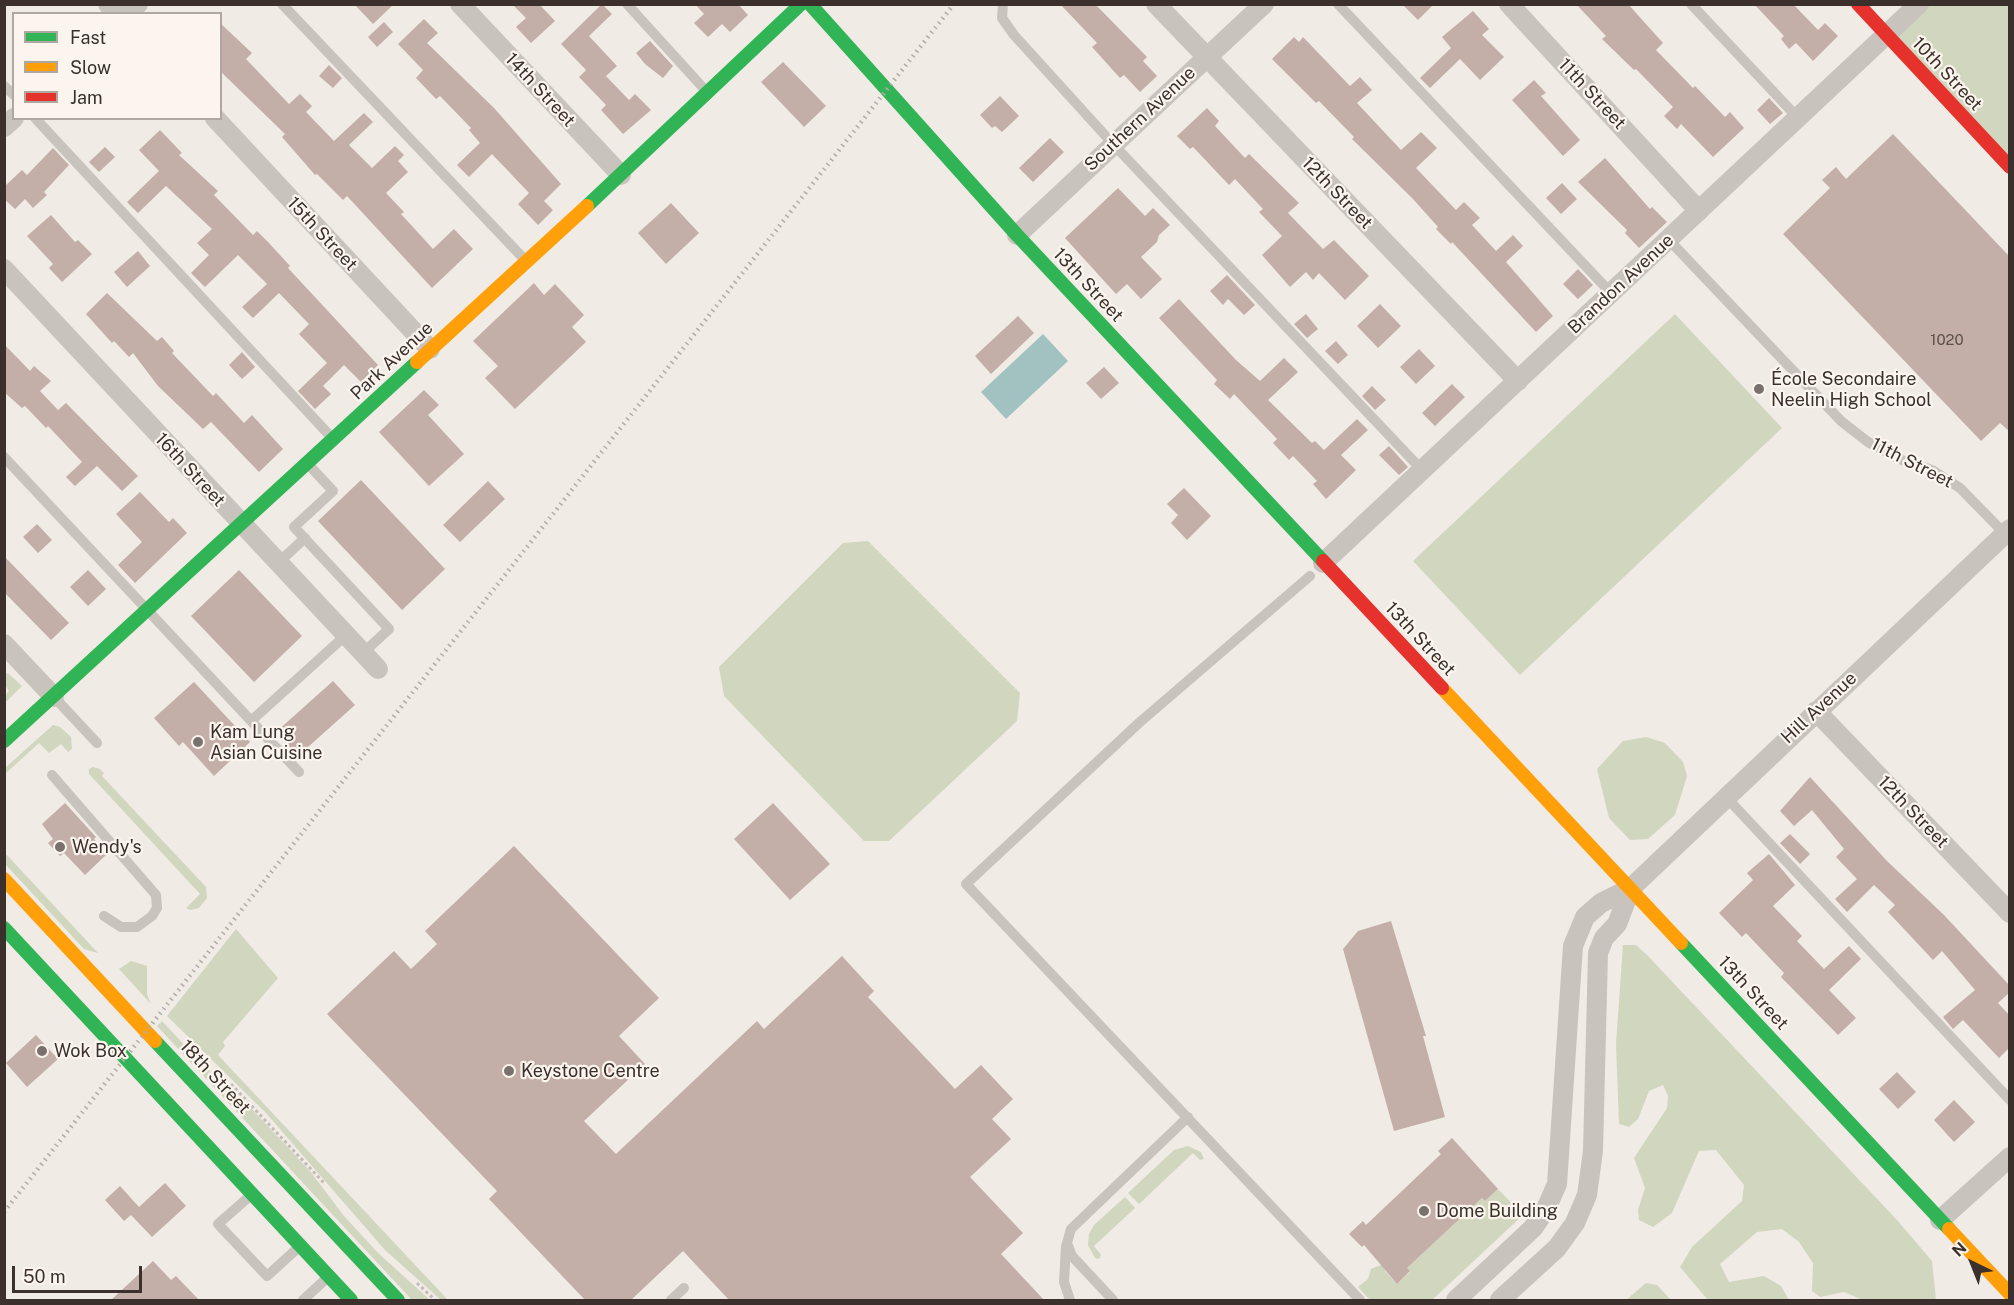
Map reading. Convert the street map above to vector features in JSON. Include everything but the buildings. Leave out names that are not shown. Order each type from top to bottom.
[{"type":"street","name":"14th Street","points":[[460,4],[621,175]]},
{"type":"street","name":"Park Avenue","points":[[4,741],[621,175],[801,4]]},
{"type":"street","name":"13th Street","points":[[810,4],[1317,570],[1631,888],[2010,1294]]},
{"type":"street","name":"12th Street","points":[[1156,4],[1518,381]]},
{"type":"street","name":"Southern Avenue","points":[[1017,235],[1264,4]]},
{"type":"street","name":"11th Street","points":[[1509,4],[1699,211]]},
{"type":"street","name":"10th Street","points":[[1858,4],[2010,167]]},
{"type":"street","name":"Brandon Avenue","points":[[1317,570],[1919,4]]},
{"type":"street","name":"15th Street","points":[[216,120],[430,350]]},
{"type":"street","name":"16th Street","points":[[4,269],[378,669]]},
{"type":"street","name":"Hill Avenue","points":[[1631,888],[1816,711],[2008,534]]},
{"type":"street","points":[[4,644],[54,697]]},
{"type":"street","name":"12th Street","points":[[1816,711],[2010,913]]},
{"type":"street","name":"18th Street","points":[[4,879],[126,1008],[234,1150],[251,1194],[351,1300]]},
{"type":"street","points":[[1456,1300],[1533,1228],[1546,1209],[1557,1184],[1561,1159],[1573,946],[1585,917],[1600,903],[1631,888]]},
{"type":"street","points":[[1500,1300],[1557,1248],[1575,1223],[1587,1195],[1593,1151],[1598,953],[1604,938],[1617,924],[1631,888]]},
{"type":"street","name":"18th Street","points":[[4,928],[67,995],[398,1300]]},
{"type":"street","points":[[1941,1220],[2010,1157]]},
{"type":"lane","points":[[282,4],[526,262]]},
{"type":"lane","points":[[627,4],[707,93]]},
{"type":"lane","points":[[1003,4],[1002,18],[1014,35],[1113,144],[1422,470]]},
{"type":"lane","points":[[1338,4],[1611,293]]},
{"type":"lane","points":[[1691,4],[1798,118]]},
{"type":"lane","points":[[37,120],[334,439]]},
{"type":"lane","name":"11th Street","points":[[1668,239],[1841,421],[1868,442],[1899,459],[1932,470],[1960,488],[2008,534]]},
{"type":"lane","points":[[4,457],[299,772]]},
{"type":"lane","points":[[307,463],[333,491],[294,527],[389,629],[363,653]]},
{"type":"lane","points":[[278,563],[305,538]]},
{"type":"lane","points":[[1317,570],[1140,722],[966,884],[1360,1300]]},
{"type":"lane","points":[[251,721],[346,635]]},
{"type":"lane","points":[[54,697],[97,743]]},
{"type":"lane","points":[[52,775],[156,895],[157,908],[152,916],[137,927],[121,927],[104,916]]},
{"type":"lane","points":[[1726,797],[2010,1100]]},
{"type":"lane","points":[[67,995],[89,994],[110,999],[126,1008]]},
{"type":"lane","points":[[1070,1300],[1064,1282],[1067,1243],[1076,1223],[1188,1117]]},
{"type":"lane","points":[[251,1194],[219,1224],[267,1276],[299,1247]]},
{"type":"lane","points":[[1067,1243],[1076,1261],[1113,1300]]},
{"type":"lane","points":[[303,1300],[328,1277]]},
{"type":"lane","points":[[671,1300],[684,1288]]},
{"type":"green space","points":[[1918,5],[2009,5],[2009,165],[1886,34]]},
{"type":"green space","points":[[1675,314],[1782,428],[1520,675],[1413,561]]},
{"type":"green space","points":[[868,541],[1020,693],[1017,721],[889,841],[864,841],[724,696],[719,667],[843,543]]},
{"type":"green space","points":[[8,673],[22,686],[5,703],[5,696],[9,691],[5,685],[5,674]]},
{"type":"green space","points":[[53,725],[60,727],[71,737],[72,749],[68,752],[61,744],[49,753],[39,743],[5,774],[5,768]]},
{"type":"green space","points":[[1646,737],[1665,743],[1683,762],[1687,776],[1675,815],[1648,839],[1630,840],[1609,818],[1597,769],[1623,741]]},
{"type":"green space","points":[[93,767],[104,773],[102,776],[206,887],[207,898],[199,908],[190,910],[186,908],[200,894],[89,774],[89,769]]},
{"type":"green space","points":[[5,853],[98,953],[84,949],[5,864]]},
{"type":"green space","points":[[236,929],[278,978],[223,1042],[225,1046],[218,1055],[448,1300],[441,1300],[385,1250],[266,1113],[167,1016]]},
{"type":"green space","points":[[1623,945],[1636,945],[1647,955],[1897,1220],[1932,1261],[1936,1300],[1863,1300],[1844,1292],[1820,1297],[1812,1291],[1813,1263],[1799,1242],[1782,1229],[1757,1232],[1720,1264],[1729,1282],[1764,1276],[1781,1286],[1789,1300],[1708,1300],[1680,1267],[1692,1247],[1742,1201],[1744,1185],[1716,1150],[1699,1151],[1672,1213],[1653,1227],[1639,1220],[1638,1210],[1645,1188],[1634,1158],[1667,1108],[1668,1096],[1663,1085],[1649,1091],[1638,1119],[1629,1127],[1619,1124],[1616,1044]]},
{"type":"green space","points":[[131,961],[147,966],[147,994],[151,1004],[119,969]]},
{"type":"green space","points":[[162,1021],[204,1066],[249,1106],[310,1171],[344,1216],[378,1253],[430,1300],[412,1300],[157,1026]]},
{"type":"green space","points":[[1188,1146],[1201,1152],[1204,1159],[1200,1160],[1193,1153],[1139,1204],[1128,1193],[1174,1150]]},
{"type":"green space","points":[[1498,1189],[1523,1215],[1432,1300],[1370,1300],[1358,1287],[1368,1279],[1371,1269],[1381,1265],[1388,1267],[1385,1271],[1397,1284],[1410,1272],[1407,1268],[1482,1198],[1485,1201]]},
{"type":"green space","points":[[1125,1197],[1135,1208],[1094,1246],[1101,1255],[1099,1259],[1095,1258],[1088,1245],[1089,1234],[1094,1225]]},
{"type":"green space","points":[[1646,1283],[1657,1285],[1671,1300],[1626,1300]]},
{"type":"water","points":[[1043,334],[1068,361],[1006,419],[981,392]]},
{"type":"railway","points":[[4,1212],[954,4]]},
{"type":"traffic: fast","points":[[587,206],[801,4]]},
{"type":"traffic: fast","points":[[810,4],[1017,235],[1323,561]]},
{"type":"traffic: fast","points":[[4,741],[417,362]]},
{"type":"traffic: fast","points":[[4,928],[351,1300]]},
{"type":"traffic: fast","points":[[1681,943],[1949,1229]]},
{"type":"traffic: fast","points":[[155,1041],[398,1300]]},
{"type":"traffic: slow","points":[[417,362],[587,206]]},
{"type":"traffic: slow","points":[[1442,688],[1681,943]]},
{"type":"traffic: slow","points":[[4,879],[155,1041]]},
{"type":"traffic: slow","points":[[1949,1229],[2010,1294]]},
{"type":"traffic: jam","points":[[1858,4],[2010,167]]},
{"type":"traffic: jam","points":[[1323,561],[1442,688]]},
{"type":"place","name":"École Secondaire Neelin High School","points":[[1759,389]]},
{"type":"place","name":"Kam Lung Asian Cuisine","points":[[198,742]]},
{"type":"place","name":"Wendy's","points":[[60,847]]},
{"type":"place","name":"Wok Box","points":[[42,1051]]},
{"type":"place","name":"Keystone Centre","points":[[509,1071]]},
{"type":"place","name":"Dome Building","points":[[1424,1211]]}]
